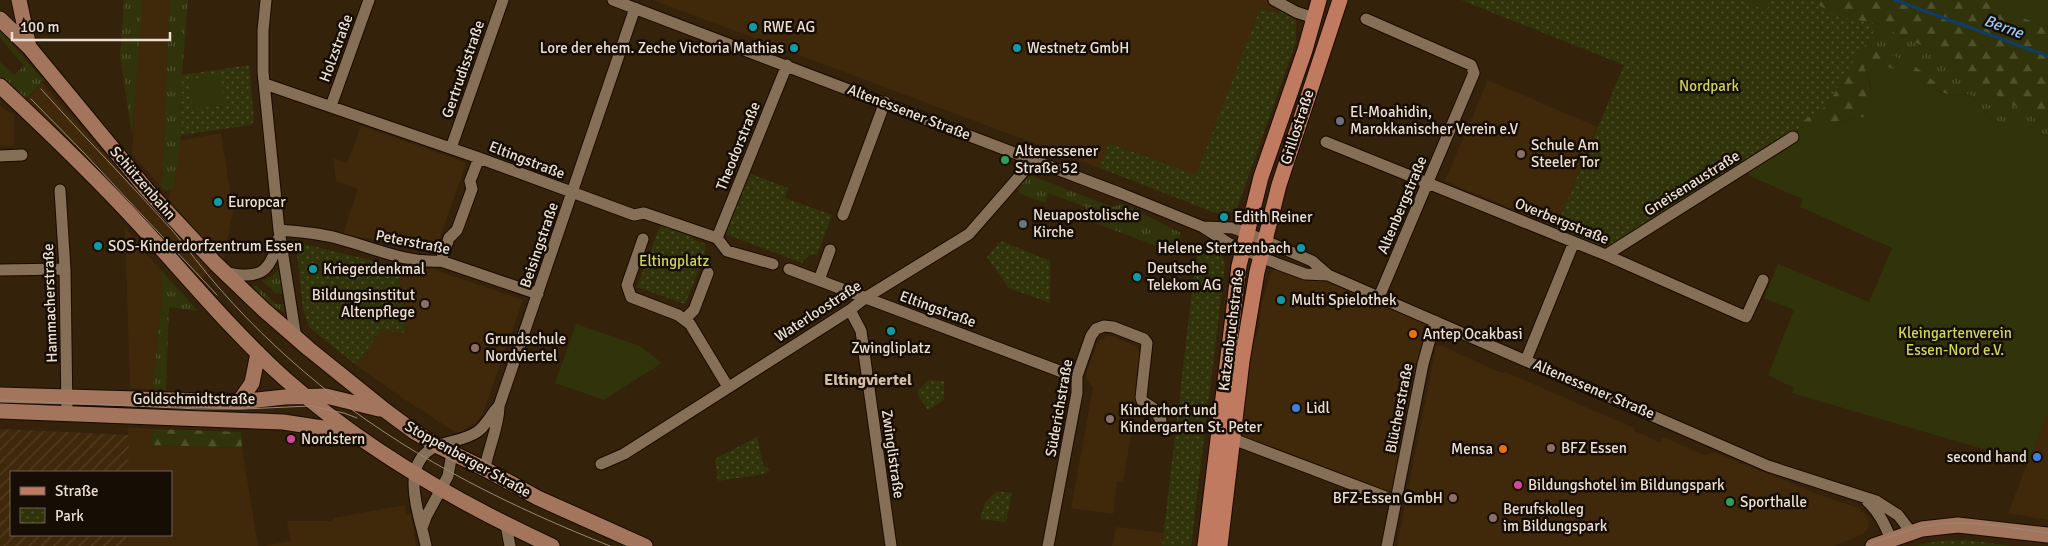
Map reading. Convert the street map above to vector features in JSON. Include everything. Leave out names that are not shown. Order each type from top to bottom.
[{"type":"main road","points":[[19,0],[29,47]]},
{"type":"main road","name":"Grillostraße","points":[[1246,233],[1318,0]]},
{"type":"main road","name":"Grillostraße","points":[[1261,257],[1279,185],[1297,126],[1340,0]]},
{"type":"main road","name":"Schützenbahn","points":[[0,19],[29,47],[147,190],[223,271],[296,338]]},
{"type":"main road","name":"Schützenbahn","points":[[0,86],[71,152],[258,353]]},
{"type":"main road","name":"Katzenbruchstraße","points":[[1205,546],[1239,266],[1246,233]]},
{"type":"main road","name":"Katzenbruchstraße","points":[[1220,546],[1242,361],[1261,257]]},
{"type":"main road","name":"Stoppenberger Straße","points":[[296,338],[386,411],[413,431],[438,446],[622,540],[645,546]]},
{"type":"main road","points":[[239,402],[252,383],[258,353],[351,432],[441,489],[506,525],[552,546]]},
{"type":"main road","name":"Goldschmidtstraße","points":[[0,396],[239,402],[307,396],[334,396],[386,411]]},
{"type":"main road","name":"Goldschmidtstraße","points":[[0,411],[283,422],[351,432]]},
{"type":"main road","points":[[1872,546],[1911,532],[1934,527],[1958,525],[2048,535]]},
{"type":"street","points":[[266,0],[263,31],[265,84],[279,230],[296,338]]},
{"type":"street","name":"Holzstraße","points":[[331,106],[369,0]]},
{"type":"street","name":"Gertrudisstraße","points":[[452,148],[503,0]]},
{"type":"street","name":"Altenessener Straße","points":[[613,0],[1087,180],[1203,227],[1218,238],[1305,274],[1328,275]]},
{"type":"street","points":[[1274,0],[1296,12],[1314,18]]},
{"type":"street","name":"Beisingstraße","points":[[485,469],[487,454],[499,415],[499,406],[635,8]]},
{"type":"street","name":"Altenbergstraße","points":[[1366,19],[1471,65],[1474,73],[1379,297]]},
{"type":"street","name":"Theodorstraße","points":[[716,238],[787,65]]},
{"type":"street","name":"Eltingstraße","points":[[265,84],[452,148],[634,215],[644,213],[716,238],[728,252],[774,264]]},
{"type":"street","points":[[843,215],[885,102]]},
{"type":"street","name":"Gneisenaustraße","points":[[1606,255],[1793,137]]},
{"type":"street","name":"Overbergstraße","points":[[1326,142],[1606,255],[1746,317],[1763,280]]},
{"type":"street","points":[[0,156],[22,155]]},
{"type":"street","points":[[441,261],[449,238],[457,230],[472,188],[470,181],[479,158]]},
{"type":"street","name":"Waterloostraße","points":[[601,464],[624,454],[850,310],[865,298],[969,234],[1024,171],[1030,159]]},
{"type":"street","name":"Hammacherstraße","points":[[60,190],[65,269],[67,414]]},
{"type":"street","name":"Altenessener Straße","points":[[1203,227],[1233,228],[1246,233],[1312,261],[1328,275],[1768,466],[1862,496],[1898,515],[1911,532]]},
{"type":"street","points":[[223,271],[244,276],[253,275],[266,268],[274,256],[279,230]]},
{"type":"street","name":"Peterstraße","points":[[279,230],[339,238],[394,256],[426,262],[441,261],[538,294]]},
{"type":"street","points":[[644,239],[627,285],[630,297],[685,319],[690,324],[728,387]]},
{"type":"street","points":[[1526,360],[1574,242]]},
{"type":"street","points":[[819,280],[830,250]]},
{"type":"street","points":[[0,270],[65,269]]},
{"type":"street","name":"Eltingstraße","points":[[789,270],[1077,376]]},
{"type":"street","points":[[685,319],[694,310],[708,273]]},
{"type":"street","name":"Zwinglistraße","points":[[850,310],[861,331],[891,546]]},
{"type":"street","name":"Blücherstraße","points":[[1387,546],[1423,364],[1435,320]]},
{"type":"street","name":"Süderichstraße","points":[[1048,546],[1077,393],[1077,376],[1091,336],[1096,329],[1104,326],[1113,327],[1144,339],[1148,343],[1142,402],[1153,408],[1161,420]]},
{"type":"street","name":"Beisingstraße","points":[[438,446],[477,432],[499,406]]},
{"type":"street","points":[[1233,439],[1396,501]]},
{"type":"street","points":[[426,546],[414,488],[414,473],[424,453],[438,446]]},
{"type":"street","points":[[422,528],[448,476],[452,453]]},
{"type":"street","name":"Altenessener Straße","points":[[1862,496],[1878,511],[1885,522],[1891,539]]},
{"type":"street","points":[[506,525],[510,546]]},
{"type":"shaded area","points":[[142,0],[171,0],[162,188],[132,154],[137,47]]},
{"type":"shaded area","points":[[653,0],[1282,0],[1277,14],[1260,8],[1196,176],[1110,143],[1100,168]]},
{"type":"shaded area","name":"Schule Am Steeler Tor","points":[[1488,80],[1597,127],[1556,227],[1445,181]]},
{"type":"shaded area","points":[[42,83],[211,269],[199,282],[78,149],[27,100]]},
{"type":"shaded area","points":[[0,106],[14,115],[14,145],[0,146]]},
{"type":"shaded area","points":[[361,126],[465,162],[465,167],[435,251],[343,234],[358,189],[336,181],[333,158],[347,163]]},
{"type":"shaded area","points":[[221,133],[233,211],[222,269],[167,209],[170,191],[174,189],[175,184],[179,141]]},
{"type":"shaded area","points":[[125,228],[161,270],[161,303],[153,389],[130,388]]},
{"type":"shaded area","points":[[1274,264],[1326,277],[1431,322],[1395,499],[1235,436],[1245,361],[1258,332],[1262,301]]},
{"type":"shaded area","name":"Grundschule Nordviertel","points":[[398,267],[433,269],[523,300],[483,413],[477,422],[460,432],[455,432],[356,365],[382,328],[386,331],[406,332]]},
{"type":"shaded area","name":"Kinderhort und Kindergarten St. Peter","points":[[1106,336],[1111,336],[1136,346],[1140,353],[1136,404],[1131,435],[1123,482],[1117,481],[1113,514],[1071,508],[1093,388],[1087,379],[1087,371],[1097,343]]},
{"type":"shaded area","name":"BFZ Essen","points":[[1439,345],[1634,428],[1634,431],[1660,442],[1663,437],[1704,455],[1716,453],[1820,495],[1858,508],[1868,517],[1869,527],[1863,534],[1834,546],[1397,546],[1436,346]]},
{"type":"shaded area","points":[[2048,410],[2048,520],[2008,513]]},
{"type":"shaded area","points":[[128,427],[153,429],[152,445],[242,448],[258,546],[127,546],[128,536],[172,536],[172,471],[128,471]]},
{"type":"shaded area","points":[[0,429],[129,435],[128,471],[10,471],[10,536],[128,536],[127,546],[0,546]]},
{"type":"shaded area","points":[[405,505],[406,515],[411,514],[416,546],[263,546],[291,541],[287,521],[332,521],[334,518]]},
{"type":"shaded area","points":[[1116,527],[1163,533],[1162,546],[1112,546]]},
{"type":"green space","points":[[124,0],[142,0],[132,136],[120,56]]},
{"type":"green space","points":[[171,0],[188,0],[182,75],[181,135],[174,189],[167,191],[162,188]]},
{"type":"green space","name":"Nordpark","points":[[1461,0],[1810,0],[1837,16],[1877,24],[1872,36],[1845,73],[1828,105],[1800,123],[1800,128],[1793,136],[1606,254],[1574,241],[1556,227],[1624,65]]},
{"type":"green space","points":[[1743,0],[1772,0],[1766,11]]},
{"type":"green space","points":[[1810,0],[1986,0],[1986,2],[2048,28],[2048,124],[2036,119],[1995,94],[1958,63],[1877,24],[1837,16]]},
{"type":"green space","points":[[1986,0],[2048,0],[2048,28],[1986,2]]},
{"type":"green space","points":[[1260,8],[1277,14],[1279,10],[1296,19],[1296,42],[1236,211],[1218,214],[1100,168],[1109,143],[1196,175]]},
{"type":"green space","points":[[1877,24],[1958,63],[1995,94],[2036,119],[2048,124],[2048,136],[1992,120],[1970,94],[1953,96],[1912,64],[1864,44],[1872,36]]},
{"type":"green space","points":[[0,30],[44,81],[25,100],[0,77],[0,62],[14,75],[24,66],[0,38]]},
{"type":"green space","points":[[1864,44],[1912,64],[1953,96],[1927,87],[1870,58],[1867,73],[1872,96],[1864,117],[1800,128],[1799,123],[1828,105],[1845,73]]},
{"type":"green space","name":"Kleingartenverein Essen-Nord e.V.","points":[[1870,58],[1942,93],[1953,96],[1970,94],[1992,120],[2048,136],[2048,411],[2027,465],[2017,462],[2017,459],[1792,393],[1794,388],[1768,375],[1794,310],[1764,298],[1778,264],[1869,302],[1892,248],[1800,207],[1802,199],[1750,176],[1745,170],[1794,138],[1800,128],[1864,117],[1871,87],[1864,68]]},
{"type":"green space","points":[[249,65],[254,121],[251,125],[181,135],[182,75]]},
{"type":"green space","points":[[221,75],[225,105],[193,109],[189,79]]},
{"type":"green space","points":[[745,172],[788,188],[785,198],[832,215],[817,255],[808,256],[802,263],[720,232]]},
{"type":"green space","points":[[1030,175],[1112,207],[1124,204],[1181,233],[1175,253],[1082,218],[1086,207],[1049,193],[1045,203],[1019,193],[1018,189]]},
{"type":"green space","name":"Eltingplatz","points":[[661,223],[690,234],[694,240],[706,244],[705,254],[685,304],[637,287]]},
{"type":"green space","points":[[1001,241],[1050,261],[1050,303],[1009,288],[987,257]]},
{"type":"green space","points":[[296,242],[398,267],[406,333],[382,329],[356,365],[309,327],[303,310]]},
{"type":"green space","points":[[1202,245],[1220,255],[1225,265],[1191,546],[1162,546],[1195,266]]},
{"type":"green space","points":[[161,270],[198,311],[169,307],[166,390],[153,389],[161,303]]},
{"type":"green space","points":[[278,270],[283,293],[281,294],[276,293],[262,281],[272,276]]},
{"type":"green space","points":[[256,285],[276,304],[284,304],[284,313],[270,304],[251,287]]},
{"type":"green space","points":[[576,324],[640,346],[662,363],[604,400],[555,383]]},
{"type":"green space","points":[[929,380],[944,381],[944,400],[928,410],[918,395],[918,390]]},
{"type":"green space","points":[[153,429],[241,432],[242,448],[151,445]]},
{"type":"green space","points":[[757,437],[763,465],[770,470],[764,474],[718,481],[715,459]]},
{"type":"green space","points":[[997,491],[1012,493],[1006,522],[980,519],[985,502]]},
{"type":"green space","points":[[1965,540],[2014,546],[1914,546],[1939,541]]},
{"type":"waterway","name":"Berne","points":[[1895,0],[2048,56]]},
{"type":"tram line","points":[[41,89],[172,230],[233,304],[275,346],[320,385],[399,442],[433,462],[538,516],[610,546]]},
{"type":"tram line","points":[[31,99],[217,295]]},
{"type":"tram line","points":[[0,400],[199,409],[310,406],[344,413],[357,418]]},
{"type":"tram line","points":[[1866,546],[1907,531],[1947,523],[1990,525],[2048,533]]},
{"type":"place","name":"RWE AG","points":[[753,27]]},
{"type":"place","name":"Lore der ehem. Zeche Victoria Mathias","points":[[794,48]]},
{"type":"place","name":"Westnetz GmbH","points":[[1017,48]]},
{"type":"place","name":"El-Moahidin, Marokkanischer Verein e.V","points":[[1340,121]]},
{"type":"place","name":"Schule Am Steeler Tor","points":[[1521,154]]},
{"type":"place","name":"Altenessener Straße 52","points":[[1005,160]]},
{"type":"place","name":"Europcar","points":[[218,202]]},
{"type":"place","name":"Edith Reiner","points":[[1224,217]]},
{"type":"place","name":"Neuapostolische Kirche","points":[[1023,224]]},
{"type":"place","name":"SOS-Kinderdorfzentrum Essen","points":[[98,246]]},
{"type":"place","name":"Helene Stertzenbach","points":[[1301,248]]},
{"type":"place","name":"Kriegerdenkmal","points":[[313,269]]},
{"type":"place","name":"Deutsche Telekom AG","points":[[1137,277]]},
{"type":"place","name":"Multi Spielothek","points":[[1281,300]]},
{"type":"place","name":"Bildungsinstitut Altenpflege","points":[[425,304]]},
{"type":"place","name":"Zwingliplatz","points":[[891,331]]},
{"type":"place","name":"Antep Ocakbasi","points":[[1413,334]]},
{"type":"place","name":"Grundschule Nordviertel","points":[[475,348]]},
{"type":"place","name":"Lidl","points":[[1296,408]]},
{"type":"place","name":"Kinderhort und Kindergarten St. Peter","points":[[1110,419]]},
{"type":"place","name":"Nordstern","points":[[291,439]]},
{"type":"place","name":"BFZ Essen","points":[[1551,448]]},
{"type":"place","name":"Mensa","points":[[1503,449]]},
{"type":"place","name":"second hand","points":[[2037,457]]},
{"type":"place","name":"Bildungshotel im Bildungspark","points":[[1518,485]]},
{"type":"place","name":"BFZ-Essen GmbH","points":[[1453,498]]},
{"type":"place","name":"Sporthalle","points":[[1730,502]]},
{"type":"place","name":"Berufskolleg im Bildungspark","points":[[1493,518]]},
{"type":"district","name":"Eltingviertel","points":[[868,379]]}]
